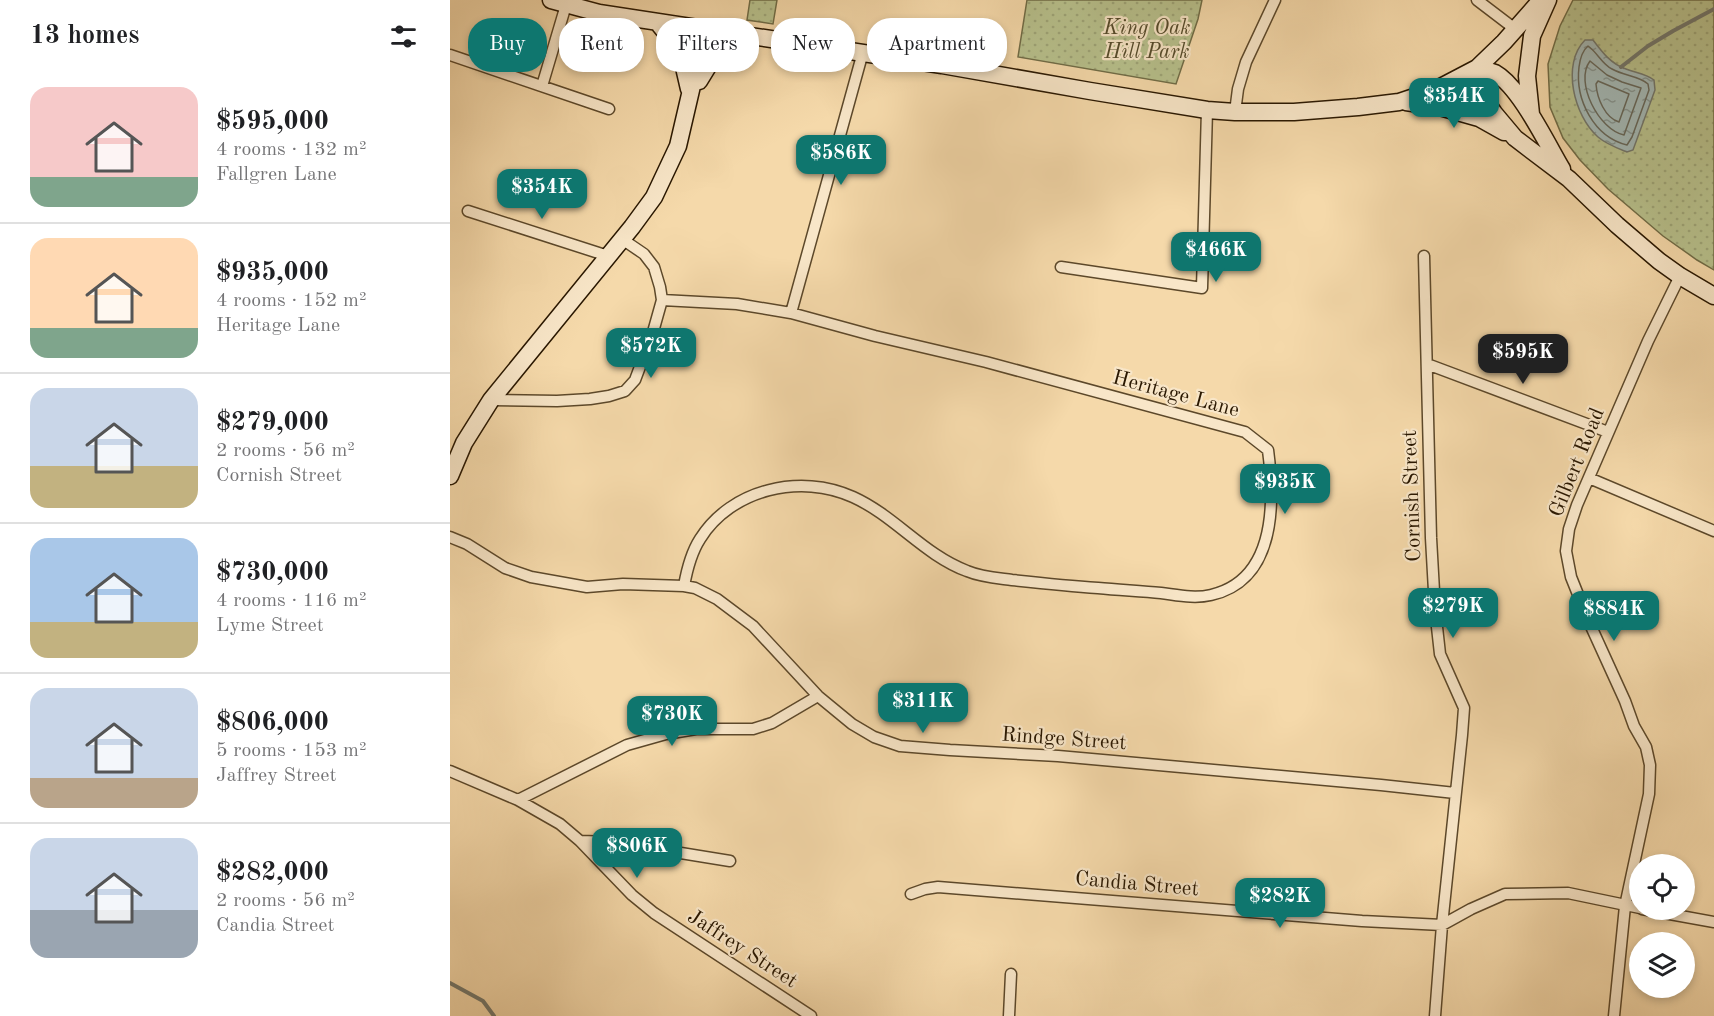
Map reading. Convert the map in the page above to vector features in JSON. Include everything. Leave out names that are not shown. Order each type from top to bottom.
[{"type":"main road","points":[[759,38],[863,52],[1207,110],[1294,112],[1399,102],[1435,90],[1477,68],[1540,0]]},
{"type":"main road","points":[[1531,115],[1527,76],[1532,36],[1548,0]]},
{"type":"main road","points":[[559,3],[599,13],[656,23]]},
{"type":"main road","points":[[1477,68],[1495,74],[1517,96],[1569,179]]},
{"type":"main road","points":[[1477,68],[1476,87],[1515,138]]},
{"type":"main road","points":[[685,72],[690,92]]},
{"type":"main road","points":[[450,476],[465,443],[491,400],[622,239],[654,196],[678,146],[696,72]]},
{"type":"main road","points":[[690,92],[705,72]]},
{"type":"main road","points":[[1399,102],[1440,107],[1479,118],[1515,138],[1569,179],[1659,261],[1714,296]]},
{"type":"street","points":[[1235,112],[1238,89],[1246,62],[1275,0]]},
{"type":"street","points":[[1477,0],[1515,29]]},
{"type":"street","points":[[542,86],[559,3]]},
{"type":"street","points":[[791,313],[863,52]]},
{"type":"street","points":[[450,55],[609,109]]},
{"type":"street","points":[[1061,267],[1202,288],[1207,110]]},
{"type":"street","points":[[468,211],[608,256]]},
{"type":"street","points":[[491,400],[590,399],[625,391],[635,380],[662,300],[654,267],[644,254],[622,239]]},
{"type":"street","name":"Cornish Street","points":[[1424,256],[1435,609],[1440,654],[1464,708],[1435,1016]]},
{"type":"street","name":"Gilbert Road","points":[[1614,1016],[1625,906],[1649,794],[1650,765],[1646,747],[1634,726],[1571,577],[1566,551],[1569,529],[1577,505],[1648,341],[1680,276]]},
{"type":"street","name":"Heritage Lane","points":[[662,300],[737,304],[791,313],[875,336],[986,362],[1245,432],[1268,450],[1271,472],[1271,516],[1262,554],[1251,572],[1232,588],[1210,596],[1186,597],[984,576],[967,571],[941,558],[893,521],[854,497],[823,488],[790,486],[743,499],[720,515],[701,537],[695,548],[688,564],[684,586]]},
{"type":"street","points":[[1427,364],[1608,432]]},
{"type":"street","points":[[1589,478],[1714,531]]},
{"type":"street","name":"Rindge Street","points":[[450,537],[467,544],[505,568],[531,577],[587,587],[623,584],[695,588],[717,599],[743,617],[766,638],[818,696],[852,724],[874,737],[900,746],[1058,756],[1455,793]]},
{"type":"street","points":[[518,800],[627,745],[666,734],[696,729],[753,729],[772,723],[818,696]]},
{"type":"street","name":"Jaffrey Street","points":[[450,771],[518,800],[560,824],[580,841],[632,896],[654,914],[811,1016]]},
{"type":"street","points":[[580,841],[613,842],[730,861]]},
{"type":"street","name":"Candia Street","points":[[911,894],[938,887],[1362,921],[1442,924],[1505,894],[1568,893],[1629,907]]},
{"type":"street","name":"Candia Street","points":[[1695,919],[1714,922]]},
{"type":"street","points":[[1009,1016],[1011,974]]},
{"type":"green space","points":[[750,0],[777,0],[771,24],[759,22],[759,18],[747,18]]},
{"type":"green space","name":"King Oak Hill Park","points":[[1027,0],[1202,0],[1176,84],[1018,57]]},
{"type":"green space","points":[[1573,0],[1714,0],[1714,270],[1663,236],[1608,189],[1580,160],[1563,138],[1550,107],[1548,64],[1560,26]]},
{"type":"water","points":[[1585,40],[1593,40],[1616,64],[1654,80],[1655,90],[1633,150],[1627,152],[1604,142],[1582,116],[1572,76],[1578,50]]},
{"type":"waterway","points":[[1621,67],[1648,46],[1714,9]]},
{"type":"waterway","points":[[450,983],[483,1001],[494,1016]]}]
